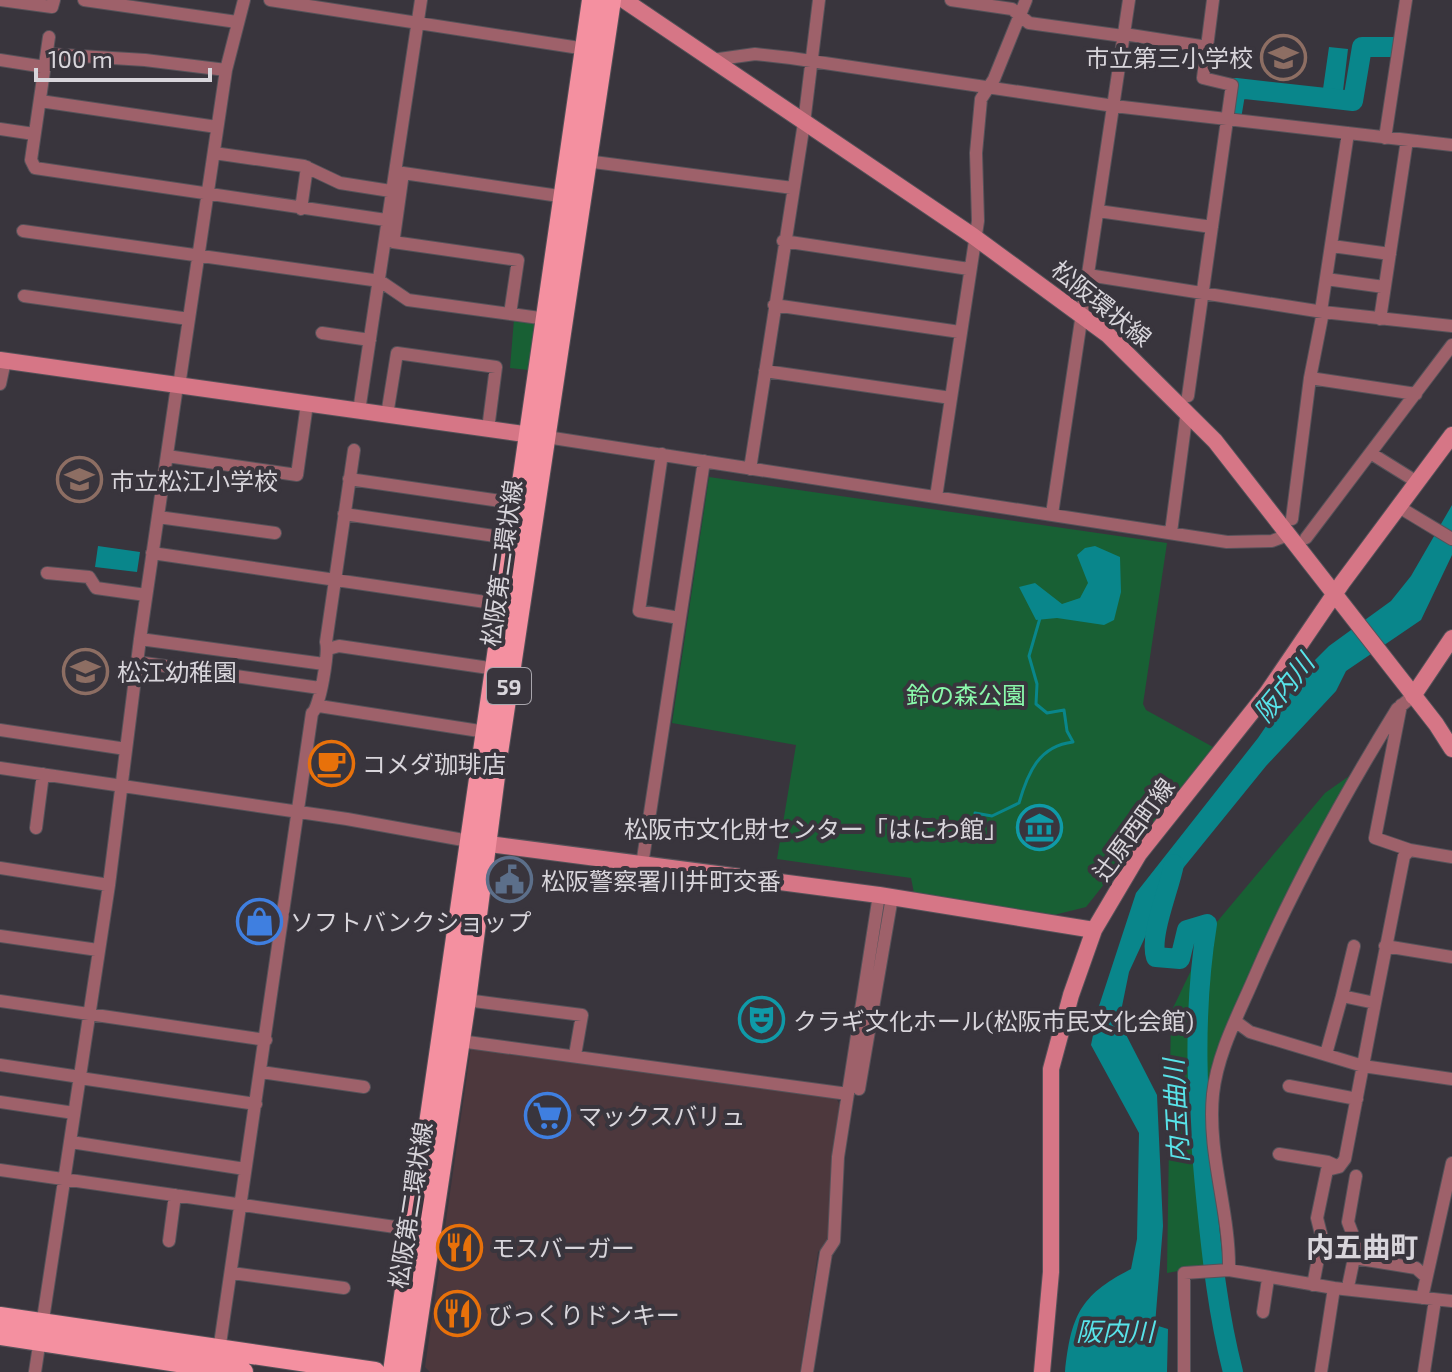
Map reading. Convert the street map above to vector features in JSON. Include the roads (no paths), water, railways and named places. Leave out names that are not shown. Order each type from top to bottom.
[{"type":"main road","name":"松阪第二環状線","points":[[410,1372],[466,1000],[486,732],[521,504],[538,436],[547,319],[592,0]]},
{"type":"main road","name":"松阪第二環状線","points":[[393,1372],[478,842],[538,436],[611,0]]},
{"type":"main road","name":"松阪環状線","points":[[624,0],[1082,313],[1188,403],[1215,441],[1290,527],[1406,695],[1452,749]]},
{"type":"main road","points":[[2,361],[538,436]]},
{"type":"main road","name":"辻原西町線","points":[[1042,1372],[1051,1272],[1051,1069],[1071,995],[1094,930],[1139,854],[1340,601],[1342,583],[1402,509],[1417,482],[1452,435]]},
{"type":"main road","points":[[1406,695],[1452,638]]},
{"type":"main road","points":[[478,842],[886,896],[1094,930]]},
{"type":"main road","points":[[0,1317],[41,1333],[243,1372]]},
{"type":"main road","points":[[0,1335],[41,1333],[219,1351],[375,1372]]},
{"type":"street","points":[[0,0],[52,7],[54,0]]},
{"type":"street","points":[[84,0],[237,22]]},
{"type":"street","points":[[35,1372],[109,885],[152,553],[226,70],[244,0]]},
{"type":"street","points":[[270,0],[586,49]]},
{"type":"street","points":[[359,411],[370,340],[393,242],[396,191],[421,0]]},
{"type":"street","points":[[750,469],[783,241],[804,123],[819,0]]},
{"type":"street","points":[[951,0],[1012,9],[1029,23],[1207,47]]},
{"type":"street","points":[[936,497],[973,236],[978,221],[976,153],[981,99],[1026,0]]},
{"type":"street","points":[[1052,514],[1129,0]]},
{"type":"street","points":[[1171,532],[1232,85],[1203,78],[1213,0]]},
{"type":"street","points":[[1385,138],[1406,0]]},
{"type":"street","points":[[49,37],[31,160],[35,168],[386,220]]},
{"type":"street","points":[[712,60],[755,54],[1114,106],[1452,145]]},
{"type":"street","points":[[0,60],[145,60],[226,70]]},
{"type":"street","points":[[40,101],[217,127]]},
{"type":"street","points":[[0,129],[34,134]]},
{"type":"street","points":[[538,436],[1227,542],[1257,542],[1290,527],[1348,133]]},
{"type":"street","points":[[1380,319],[1407,140]]},
{"type":"street","points":[[214,153],[307,167],[340,183],[396,191]]},
{"type":"street","points":[[586,161],[793,188]]},
{"type":"street","points":[[301,209],[307,167]]},
{"type":"street","points":[[383,284],[386,220],[403,173],[566,197]]},
{"type":"street","points":[[1098,211],[1212,227]]},
{"type":"street","points":[[23,231],[383,284],[408,300],[547,319]]},
{"type":"street","points":[[783,241],[969,269]]},
{"type":"street","points":[[393,242],[518,260],[510,314]]},
{"type":"street","points":[[1332,246],[1390,254]]},
{"type":"street","points":[[1088,275],[1322,311],[1452,326]]},
{"type":"street","points":[[1326,279],[1384,287]]},
{"type":"street","points":[[24,296],[189,319]]},
{"type":"street","points":[[774,305],[960,332]]},
{"type":"street","points":[[322,333],[370,340]]},
{"type":"street","points":[[1306,538],[1452,345]]},
{"type":"street","points":[[387,415],[397,353],[496,367],[488,429]]},
{"type":"street","points":[[0,384],[2,361]]},
{"type":"street","points":[[765,371],[951,398]]},
{"type":"street","points":[[1310,378],[1416,394]]},
{"type":"street","points":[[167,456],[297,475],[307,404]]},
{"type":"street","points":[[219,1351],[312,713],[319,706],[328,649],[354,450]]},
{"type":"street","points":[[662,454],[639,611],[679,618]]},
{"type":"street","points":[[1372,454],[1417,482]]},
{"type":"street","points":[[642,865],[704,461]]},
{"type":"street","points":[[349,479],[521,504]]},
{"type":"street","points":[[1402,509],[1452,539]]},
{"type":"street","points":[[344,514],[515,539]]},
{"type":"street","points":[[158,517],[275,533]]},
{"type":"street","points":[[152,553],[506,605]]},
{"type":"street","points":[[47,573],[89,577],[96,588],[146,595]]},
{"type":"street","points":[[140,639],[324,664]]},
{"type":"street","points":[[328,649],[339,646],[496,669]]},
{"type":"street","points":[[137,662],[320,688]]},
{"type":"street","points":[[1406,695],[1375,838],[1410,850],[1452,857]]},
{"type":"street","points":[[1225,1270],[1213,1145],[1212,1098],[1217,1070],[1235,1021],[1306,867],[1406,695]]},
{"type":"street","points":[[319,706],[486,732]]},
{"type":"street","points":[[0,730],[126,749]]},
{"type":"street","points":[[0,768],[478,842]]},
{"type":"street","points":[[36,828],[43,774]]},
{"type":"street","points":[[1313,1285],[1322,1238],[1317,1218],[1327,1170],[1339,1167],[1345,1159],[1385,946],[1404,856],[1410,850]]},
{"type":"street","points":[[0,868],[109,885]]},
{"type":"street","points":[[807,1372],[826,1253],[834,1241],[836,1180],[854,1092],[886,896]]},
{"type":"street","points":[[0,936],[98,950]]},
{"type":"street","points":[[1326,1054],[1354,946]]},
{"type":"street","points":[[1385,946],[1452,957]]},
{"type":"street","points":[[1342,996],[1375,1003]]},
{"type":"street","points":[[466,1000],[582,1015],[575,1055]]},
{"type":"street","points":[[0,1001],[266,1040]]},
{"type":"street","points":[[1235,1021],[1250,1032],[1363,1066],[1452,1079]]},
{"type":"street","points":[[460,1041],[854,1092]]},
{"type":"street","points":[[0,1065],[256,1104]]},
{"type":"street","points":[[261,1072],[364,1087]]},
{"type":"street","points":[[1289,1086],[1357,1099]]},
{"type":"street","points":[[0,1102],[74,1113]]},
{"type":"street","points":[[71,1142],[245,1169]]},
{"type":"street","points":[[1279,1154],[1328,1162],[1339,1167]]},
{"type":"street","points":[[1424,1372],[1428,1299],[1425,1276],[1449,1191],[1452,1163]]},
{"type":"street","points":[[0,1170],[416,1230]]},
{"type":"street","points":[[1349,1282],[1356,1243],[1348,1222],[1356,1176]]},
{"type":"street","points":[[169,1241],[175,1195]]},
{"type":"street","points":[[1354,1258],[1416,1268],[1425,1276]]},
{"type":"street","points":[[1184,1372],[1184,1273],[1225,1270],[1268,1279],[1452,1301]]},
{"type":"street","points":[[232,1273],[344,1288]]},
{"type":"street","points":[[1263,1312],[1268,1279]]},
{"type":"street","points":[[1321,1372],[1334,1288]]},
{"type":"water","points":[[1329,47],[1348,49],[1343,91],[1323,89]]},
{"type":"water","name":"阪内川","points":[[1452,505],[1452,555],[1421,620],[1346,671],[1336,691],[1266,766],[1180,872],[1158,909],[1129,972],[1119,1021],[1157,1095],[1163,1226],[1155,1325],[1168,1329],[1167,1372],[1065,1372],[1071,1336],[1081,1309],[1100,1288],[1131,1269],[1137,1239],[1139,1133],[1091,1045],[1099,1006],[1136,893],[1258,738],[1303,672],[1329,646],[1391,601],[1411,576]]},
{"type":"water","points":[[98,546],[140,552],[137,572],[95,567]]},
{"type":"water","points":[[1095,546],[1120,557],[1121,592],[1114,620],[1104,625],[1057,618],[1036,620],[1019,587],[1035,583],[1062,604],[1080,598],[1088,583],[1077,555],[1085,548]]},
{"type":"waterway","points":[[1232,112],[1236,88],[1353,101],[1362,47],[1393,47]]},
{"type":"waterway","points":[[975,813],[992,816],[1019,803],[1026,781],[1043,755],[1061,744],[1073,742],[1067,731],[1064,710],[1047,713],[1036,704],[1037,684],[1029,656],[1040,618]]},
{"type":"waterway","name":"内玉曲川","points":[[1174,864],[1157,925],[1156,957],[1180,959],[1187,930],[1207,924],[1199,993],[1200,1128],[1216,1285],[1233,1372]]},
{"type":"place","name":"市立第三小学校","points":[[1284,57]]},
{"type":"place","name":"市立松江小学校","points":[[79,480]]},
{"type":"place","name":"松江幼稚園","points":[[86,671]]},
{"type":"place","name":"コメダ珈琲店","points":[[331,763]]},
{"type":"place","name":"松阪市文化財センター「はにわ館」","points":[[1039,828]]},
{"type":"place","name":"松阪警察署川井町交番","points":[[510,880]]},
{"type":"place","name":"ソフトバンクショップ","points":[[259,921]]},
{"type":"place","name":"クラギ文化ホール(松阪市民文化会館)","points":[[762,1020]]},
{"type":"place","name":"マックスバリュ","points":[[547,1115]]},
{"type":"place","name":"モスバーガー","points":[[460,1247]]},
{"type":"place","name":"びっくりドンキー","points":[[457,1314]]},
{"type":"district","name":"内五曲町","points":[[1362,1246]]},
{"type":"park label","name":"鈴の森公園","points":[[966,694]]}]
